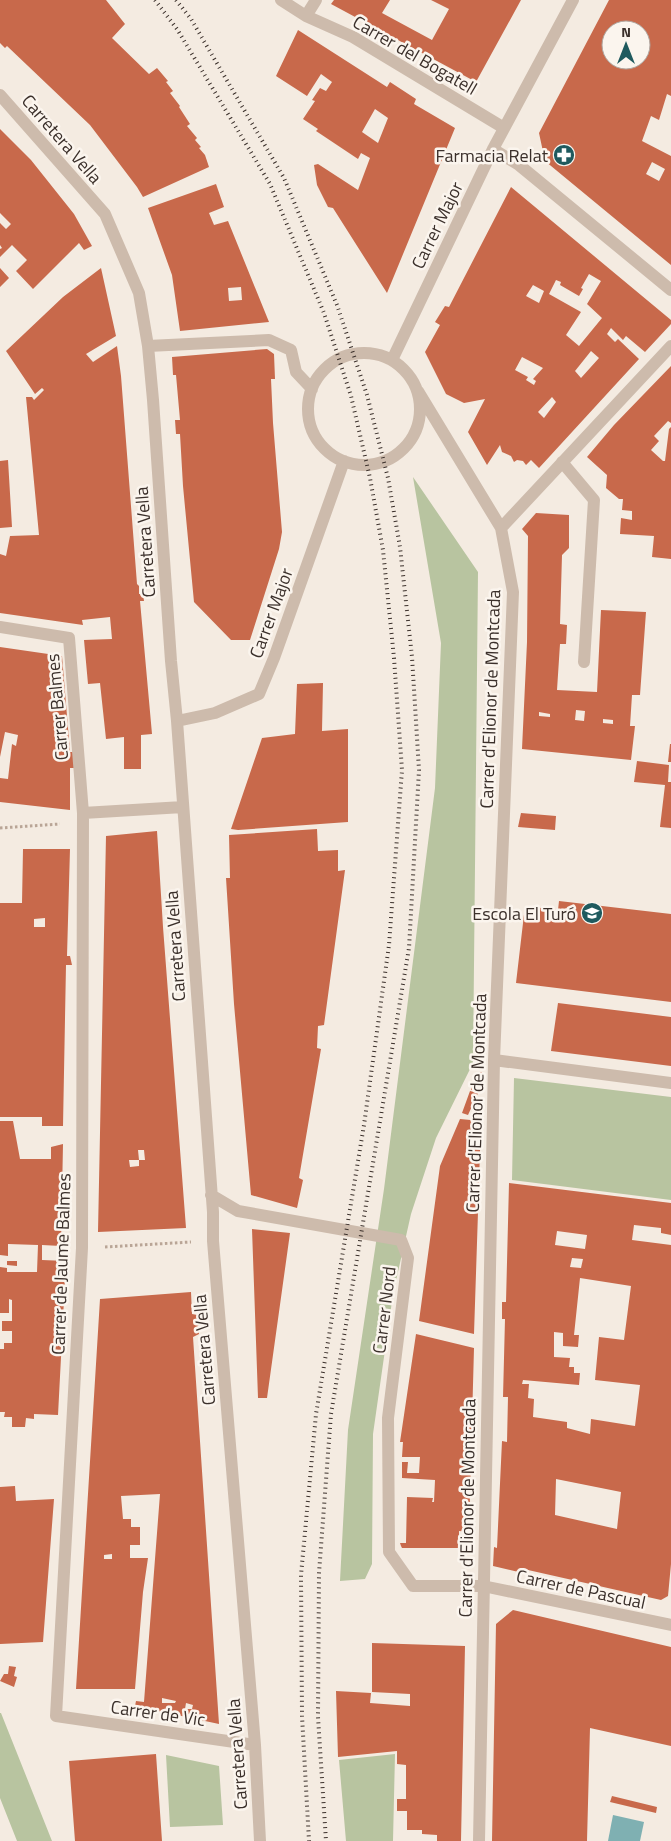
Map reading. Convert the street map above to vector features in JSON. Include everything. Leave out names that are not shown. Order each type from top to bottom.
[{"type":"street","name":"Carrer del Bogatell","points":[[281,0],[306,16],[353,37],[504,128]]},
{"type":"street","points":[[306,16],[316,0]]},
{"type":"street","name":"Carrer Major","points":[[392,360],[493,149],[573,0]]},
{"type":"street","name":"Carretera Vella","points":[[0,95],[105,214],[139,293],[148,346],[211,1195],[212,1241],[255,1745],[260,1841]]},
{"type":"street","points":[[493,149],[519,166],[671,290]]},
{"type":"street","points":[[148,346],[269,340],[290,350],[296,372],[312,389]]},
{"type":"street","points":[[501,528],[671,346]]},
{"type":"street","points":[[361,353],[377,354],[392,360],[403,368],[412,379],[418,392],[420,409],[418,427],[409,443],[396,455],[380,463],[362,465],[344,461],[329,453],[317,440],[310,424],[308,406],[312,389],[320,374],[332,363],[346,356],[361,353]]},
{"type":"street","name":"Carrer d'Elionor de Montcada","points":[[418,392],[501,528],[514,592],[494,1060],[479,1841]]},
{"type":"street","name":"Carrer Major","points":[[177,721],[215,713],[259,694],[274,658],[344,461]]},
{"type":"street","points":[[562,462],[594,500],[584,662]]},
{"type":"street","name":"Carrer Balmes","points":[[0,627],[69,638],[83,818]]},
{"type":"street","points":[[83,818],[183,808]]},
{"type":"street","name":"Carrer de Jaume Balmes","points":[[56,1716],[82,1248],[83,818]]},
{"type":"street","points":[[494,1060],[671,1083]]},
{"type":"street","name":"Carrer Nord","points":[[211,1195],[238,1211],[401,1240],[408,1258],[388,1418],[389,1552]]},
{"type":"street","name":"Carrer de Pascual","points":[[389,1552],[413,1586],[483,1586],[671,1626]]},
{"type":"street","name":"Carrer de Vic","points":[[56,1716],[255,1745]]},
{"type":"path","points":[[0,828],[83,818]]},
{"type":"path","points":[[82,1248],[212,1241]]},
{"type":"green space","points":[[413,477],[478,572],[473,1063],[436,1138],[411,1214],[393,1294],[373,1434],[372,1564],[365,1579],[340,1581],[348,1430],[384,1189],[435,788],[441,643]]},
{"type":"green space","points":[[514,1078],[671,1097],[671,1200],[512,1180]]},
{"type":"green space","points":[[0,1713],[52,1841],[17,1841],[0,1798]]},
{"type":"green space","points":[[395,1754],[393,1841],[346,1841],[339,1760]]},
{"type":"green space","points":[[166,1755],[219,1766],[223,1825],[170,1827]]},
{"type":"water","points":[[613,1815],[644,1822],[640,1841],[608,1841]]},
{"type":"building","points":[[0,0],[106,0],[125,24],[112,38],[149,74],[157,68],[168,81],[166,82],[173,91],[170,93],[190,124],[187,126],[197,138],[195,140],[201,147],[199,148],[205,155],[209,167],[143,197],[90,125],[7,46],[5,48],[0,43]]},
{"type":"building","points":[[334,0],[390,0],[382,13],[432,40],[449,9],[431,0],[521,0],[476,82],[331,4]]},
{"type":"building","points":[[609,0],[671,0],[671,96],[667,94],[659,120],[651,116],[642,141],[671,156],[671,265],[545,161],[539,133]],"holes":[[[652,162],[665,169],[659,181],[646,174]]]},
{"type":"building","points":[[298,30],[387,87],[390,82],[416,99],[414,104],[455,128],[387,293],[333,208],[328,207],[317,185],[314,165],[318,164],[358,190],[370,158],[361,153],[358,159],[316,131],[318,129],[303,119],[315,101],[312,100],[320,88],[326,91],[332,82],[321,74],[307,96],[276,76]],"holes":[[[375,109],[388,118],[378,143],[362,132]]]},
{"type":"building","points":[[0,129],[31,160],[74,214],[92,246],[84,250],[79,243],[33,289],[16,271],[27,260],[12,245],[0,257],[0,249],[2,248],[0,245],[0,223],[6,229],[11,224],[0,213]]},
{"type":"building","points":[[216,184],[224,207],[209,213],[214,225],[228,221],[269,322],[180,331],[172,275],[148,208]],"holes":[[[241,287],[242,300],[229,301],[228,288]]]},
{"type":"building","points":[[511,187],[671,320],[671,324],[645,352],[626,336],[623,340],[611,328],[607,334],[615,342],[618,339],[639,359],[539,468],[531,460],[526,465],[523,461],[517,460],[514,462],[511,456],[502,452],[500,445],[487,465],[468,432],[485,399],[464,403],[446,394],[425,352],[440,325],[435,322],[445,306],[449,307]],"holes":[[[589,274],[601,281],[587,304],[602,318],[579,346],[566,335],[581,312],[549,294],[556,280],[561,282],[560,285],[579,296],[583,289],[581,288]],[[533,285],[544,291],[539,303],[526,296]],[[591,351],[599,358],[581,378],[575,371]],[[522,357],[543,368],[533,379],[536,381],[534,385],[526,380],[528,377],[515,370]],[[552,397],[556,402],[544,418],[538,412]]]},
{"type":"building","points":[[0,268],[9,278],[0,287]]},
{"type":"building","points":[[101,268],[116,336],[86,354],[93,362],[117,346],[137,584],[139,586],[139,594],[143,594],[144,601],[140,601],[152,734],[141,735],[141,769],[124,769],[124,737],[106,739],[100,683],[88,684],[84,640],[112,639],[110,617],[82,620],[83,625],[0,613],[0,554],[6,556],[10,536],[39,535],[26,397],[32,397],[34,400],[44,390],[42,388],[35,394],[6,351],[63,297]]},
{"type":"building","points":[[267,349],[274,354],[275,379],[271,379],[282,532],[279,549],[250,640],[231,640],[194,602],[180,434],[176,434],[175,420],[180,420],[176,375],[173,375],[172,357]]},
{"type":"building","points":[[671,366],[671,423],[668,421],[654,436],[659,441],[651,450],[665,461],[669,429],[671,427],[671,559],[652,557],[654,536],[620,534],[621,518],[632,520],[632,511],[622,510],[623,499],[619,499],[606,488],[607,475],[587,457],[614,425]]},
{"type":"building","points":[[8,460],[12,527],[0,528],[0,461]]},
{"type":"building","points":[[536,513],[569,515],[569,548],[562,555],[560,624],[567,625],[566,644],[560,644],[557,690],[597,692],[601,610],[646,612],[640,695],[632,695],[630,726],[635,726],[631,760],[522,749],[527,642],[528,536],[522,529]],"holes":[[[576,710],[585,711],[584,721],[575,720]],[[539,712],[550,714],[550,717],[539,716]],[[603,719],[613,720],[613,724],[603,723]]]},
{"type":"building","points":[[0,647],[62,656],[70,752],[74,752],[74,768],[70,768],[70,810],[0,802],[0,778],[8,779],[12,744],[16,746],[18,735],[5,732],[0,757]]},
{"type":"building","points":[[323,683],[322,731],[348,729],[348,822],[231,829],[262,738],[295,734],[297,684]]},
{"type":"building","points":[[670,744],[671,762],[668,762]]},
{"type":"building","points":[[637,761],[669,765],[668,782],[671,782],[671,828],[660,827],[665,785],[634,782]]},
{"type":"building","points":[[521,813],[556,816],[555,830],[518,827]]},
{"type":"building","points":[[317,829],[318,851],[338,850],[338,871],[345,870],[324,1025],[318,1026],[317,1048],[321,1049],[299,1178],[303,1180],[297,1208],[251,1195],[234,1004],[226,878],[230,878],[229,835]]},
{"type":"building","points":[[157,831],[186,1228],[98,1232],[106,836]],"holes":[[[138,1150],[144,1150],[145,1160],[139,1160]],[[129,1160],[139,1160],[139,1166],[130,1167]]]},
{"type":"building","points":[[23,849],[70,849],[67,956],[70,956],[72,965],[66,965],[63,1126],[42,1126],[42,1117],[0,1117],[0,903],[22,903]],"holes":[[[45,918],[45,927],[34,927],[34,919]]]},
{"type":"building","points":[[559,901],[671,914],[671,1002],[516,983],[525,906],[558,910]]},
{"type":"building","points":[[558,1003],[671,1017],[671,1066],[551,1051]]},
{"type":"building","points":[[476,1072],[482,1072],[482,1090],[471,1090]]},
{"type":"building","points":[[470,1091],[478,1093],[468,1115],[462,1113]]},
{"type":"building","points":[[460,1119],[481,1121],[474,1334],[419,1321],[440,1166]]},
{"type":"building","points":[[0,1121],[13,1121],[20,1159],[51,1159],[51,1147],[63,1144],[61,1246],[42,1245],[42,1260],[66,1261],[58,1415],[34,1414],[34,1419],[26,1418],[25,1427],[12,1427],[12,1417],[4,1417],[5,1412],[0,1412],[0,1349],[4,1349],[4,1343],[12,1343],[12,1331],[2,1331],[2,1321],[12,1321],[12,1300],[9,1299],[9,1313],[0,1313],[0,1267],[7,1268],[7,1272],[37,1272],[38,1245],[8,1244],[8,1256],[0,1255]]},
{"type":"building","points":[[509,1183],[671,1203],[671,1235],[661,1233],[661,1228],[634,1225],[632,1240],[671,1245],[671,1564],[668,1596],[661,1600],[528,1570],[527,1574],[493,1566],[494,1547],[497,1548],[502,1441],[507,1442],[508,1397],[503,1397],[505,1319],[502,1319],[502,1302],[506,1302]],"holes":[[[557,1231],[587,1235],[585,1249],[555,1245]],[[572,1258],[583,1259],[581,1268],[570,1267]],[[580,1278],[631,1286],[624,1340],[599,1337],[595,1380],[640,1385],[635,1426],[591,1419],[590,1434],[567,1428],[567,1422],[533,1417],[534,1399],[528,1398],[529,1384],[522,1384],[523,1380],[579,1385],[580,1373],[574,1373],[574,1367],[569,1367],[570,1358],[554,1357],[554,1332],[563,1333],[563,1346],[578,1347],[579,1335],[574,1335]],[[556,1479],[621,1492],[617,1529],[555,1515]]]},
{"type":"building","points":[[252,1229],[290,1233],[267,1398],[258,1398]]},
{"type":"building","points":[[7,1261],[17,1261],[17,1266],[7,1265]]},
{"type":"building","points":[[191,1292],[192,1314],[198,1317],[199,1334],[193,1337],[219,1724],[135,1706],[136,1701],[144,1702],[160,1494],[121,1496],[123,1519],[131,1519],[131,1527],[140,1527],[140,1545],[130,1545],[130,1558],[148,1558],[143,1592],[135,1689],[76,1689],[100,1299]],"holes":[[[112,1554],[112,1559],[104,1559],[104,1555]],[[162,1698],[176,1701],[175,1703],[162,1703]],[[186,1703],[193,1705],[192,1709],[185,1709]]]},
{"type":"building","points":[[416,1334],[474,1348],[469,1532],[459,1531],[459,1548],[402,1548],[400,1543],[406,1543],[407,1497],[433,1498],[432,1502],[434,1502],[435,1480],[402,1478],[402,1462],[408,1462],[407,1473],[419,1473],[420,1457],[402,1457],[403,1442],[400,1442]]},
{"type":"building","points":[[15,1486],[16,1501],[54,1499],[43,1642],[0,1644],[0,1487]]},
{"type":"building","points":[[513,1610],[671,1647],[671,1746],[590,1728],[587,1841],[492,1841],[496,1624]]},
{"type":"building","points":[[372,1643],[465,1646],[461,1841],[437,1841],[437,1835],[422,1834],[422,1830],[407,1830],[407,1811],[397,1811],[397,1799],[406,1799],[406,1765],[397,1764],[397,1751],[338,1757],[336,1691],[371,1693],[370,1703],[410,1706],[410,1694],[372,1692]]},
{"type":"building","points":[[9,1666],[16,1667],[14,1676],[17,1677],[14,1687],[0,1681],[4,1674],[8,1674]]},
{"type":"building","points":[[156,1754],[162,1841],[75,1841],[69,1761]]},
{"type":"building","points":[[612,1796],[657,1807],[656,1813],[610,1802]]},
{"type":"railway","points":[[155,0],[177,29],[270,184],[324,313],[351,396],[370,478],[383,550],[394,658],[402,770],[389,945],[364,1125],[316,1414],[301,1575],[302,1716],[309,1841]]},
{"type":"railway","points":[[176,0],[191,19],[284,178],[337,305],[367,395],[388,478],[400,547],[412,657],[419,770],[409,948],[331,1414],[319,1573],[318,1717],[326,1841]]},
{"type":"place","name":"Farmacia Relat","points":[[564,155]]},
{"type":"place","name":"Escola El Turó","points":[[592,913]]}]
